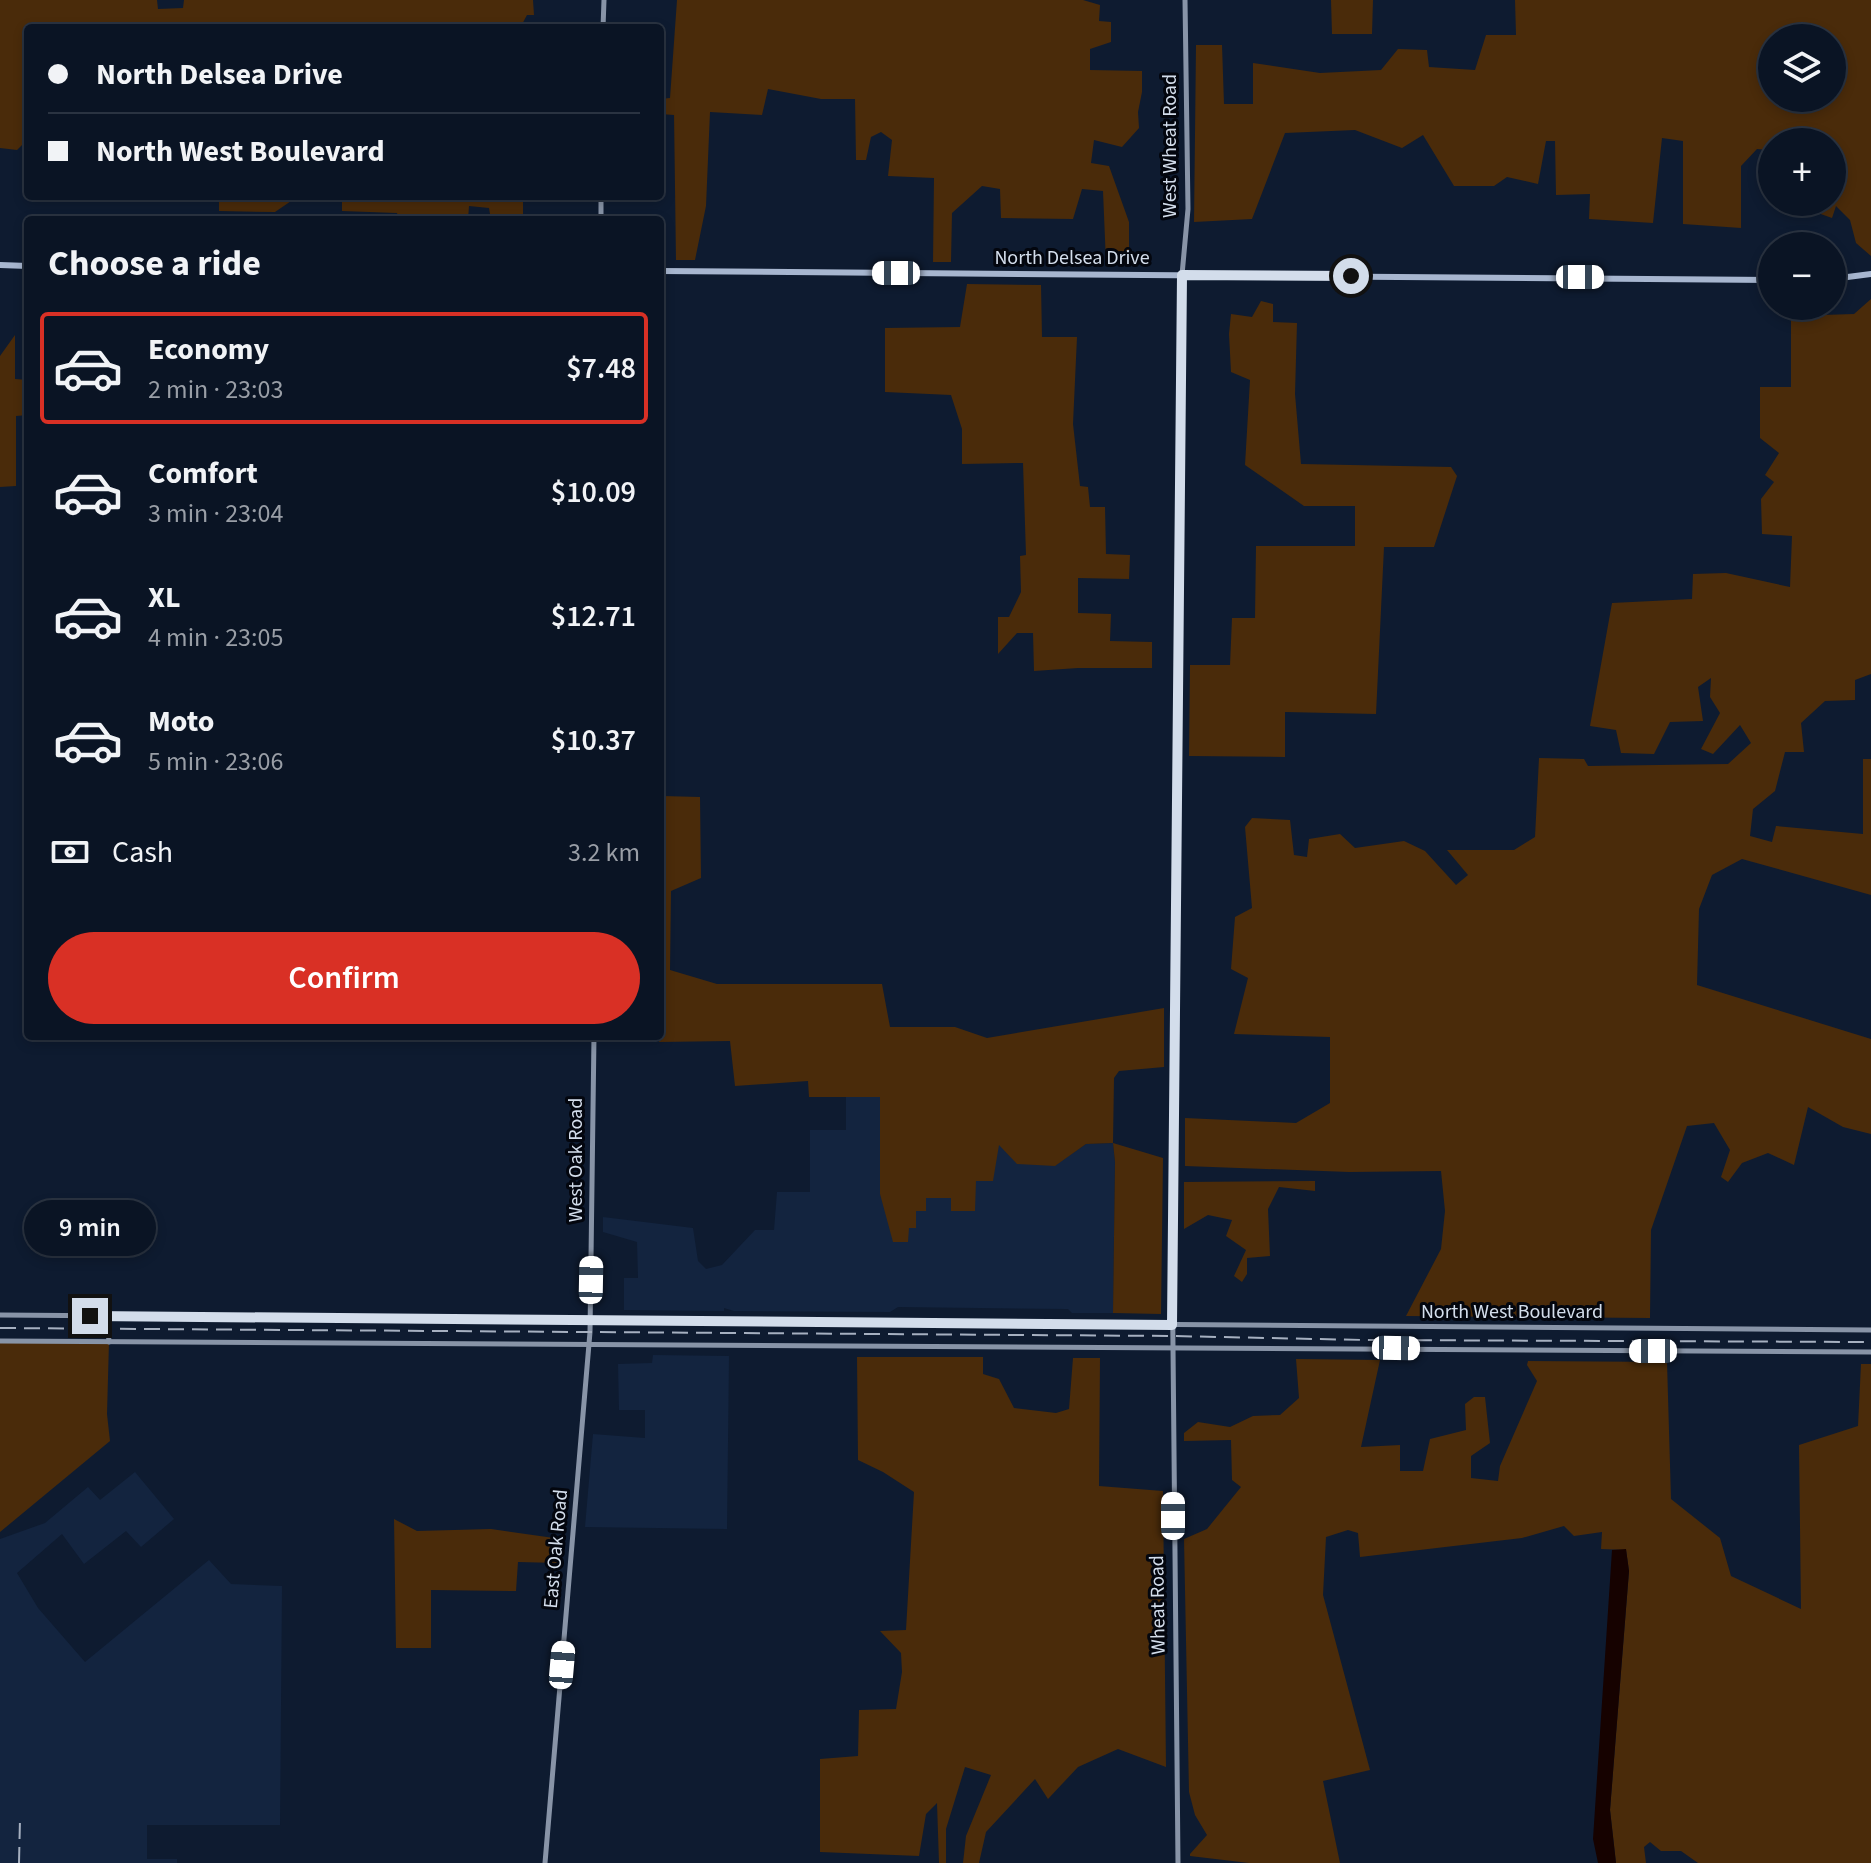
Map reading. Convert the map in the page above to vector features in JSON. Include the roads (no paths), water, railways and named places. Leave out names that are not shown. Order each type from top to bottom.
[{"type":"main road","points":[[603,24],[604,0]]},
{"type":"main road","name":"West Wheat Road","points":[[1172,1347],[1182,275],[1188,209],[1185,0]]},
{"type":"main road","points":[[0,265],[24,266]]},
{"type":"main road","name":"North Delsea Drive","points":[[664,271],[1758,280]]},
{"type":"main road","points":[[1846,277],[1871,274]]},
{"type":"main road","name":"West Oak Road","points":[[590,1332],[594,1040]]},
{"type":"main road","name":"North West Boulevard","points":[[0,1315],[1871,1330]]},
{"type":"main road","points":[[107,1316],[109,1342]]},
{"type":"main road","name":"East Oak Road","points":[[545,1863],[590,1332]]},
{"type":"main road","points":[[0,1341],[1871,1352]]},
{"type":"main road","name":"Wheat Road","points":[[1172,1347],[1178,1863]]},
{"type":"railway","points":[[0,1328],[1871,1342]]},
{"type":"railway","points":[[19,1863],[20,1819]]}]
